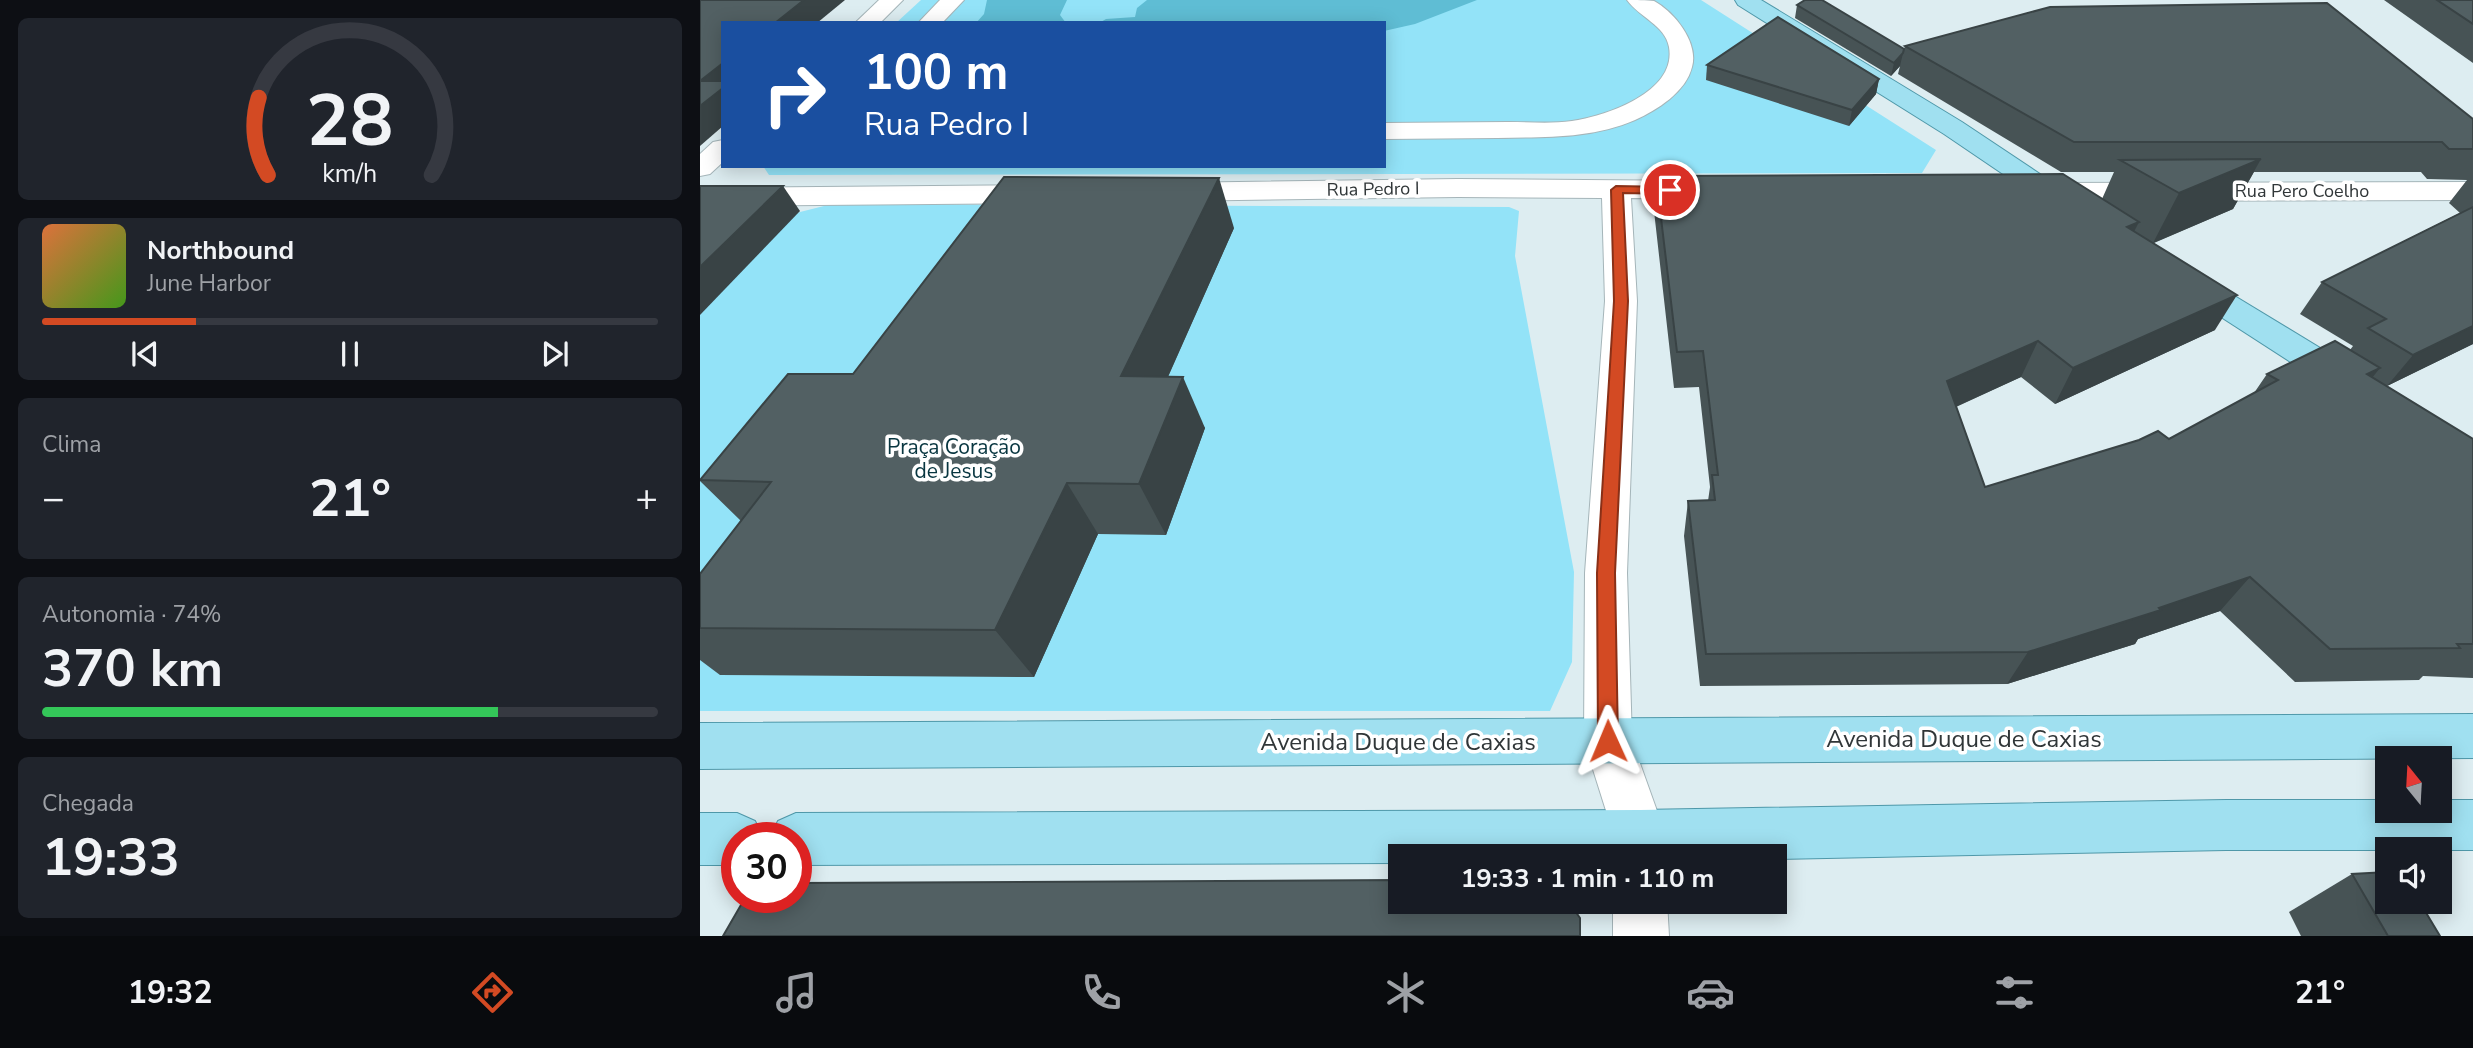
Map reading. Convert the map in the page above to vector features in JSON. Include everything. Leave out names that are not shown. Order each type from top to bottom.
[{"type":"main road","points":[[1746,0],[1953,128],[2086,217]]},
{"type":"main road","points":[[2160,264],[2379,401]]},
{"type":"main road","name":"Avenida Duque de Caxias","points":[[700,746],[2473,736]]},
{"type":"main road","points":[[1695,844],[2213,825],[2473,825]]},
{"type":"main road","points":[[700,839],[721,839]]},
{"type":"main road","points":[[812,839],[1399,844]]},
{"type":"street","points":[[868,21],[892,0]]},
{"type":"street","points":[[931,21],[953,0]]},
{"type":"street","points":[[1386,132],[1465,159],[1557,130],[1597,126],[1640,109],[1669,85],[1684,61],[1682,46],[1665,23],[1638,0]]},
{"type":"street","points":[[700,168],[721,150]]},
{"type":"street","name":"Rua Pedro I","points":[[1386,167],[1465,159],[1616,190],[1728,190]]},
{"type":"street","name":"Rua Pedro I","points":[[1138,192],[1376,168]]},
{"type":"street","points":[[1616,190],[1621,301],[1606,573],[1608,741],[1639,844]]},
{"type":"street","name":"Rua Pero Coelho","points":[[2047,192],[2473,191]]},
{"type":"street","points":[[2006,192],[2047,192]]},
{"type":"street","points":[[700,197],[1068,193]]},
{"type":"street","points":[[1641,914],[1642,936]]},
{"type":"green space","points":[[921,0],[1701,0],[1936,150],[1922,173],[769,175],[764,168],[1386,168],[1386,21],[898,21]]},
{"type":"green space","name":"Praça Coração de Jesus","points":[[832,204],[1509,207],[1519,211],[1515,256],[1574,572],[1572,662],[1550,711],[700,711],[700,306],[792,214]]},
{"type":"shaded area","points":[[987,0],[1067,0],[1060,15],[1064,21],[978,21],[984,14]]},
{"type":"shaded area","points":[[1147,0],[1477,0],[1415,24],[1386,31],[1386,21],[1102,21],[1135,17],[1137,8]]},
{"type":"building","points":[[700,0],[804,0],[778,21],[721,21],[721,65],[700,81]]},
{"type":"building","points":[[1805,0],[1822,0],[1904,49],[1903,53],[1894,63],[1797,5]]},
{"type":"building","points":[[2437,0],[2473,0],[2473,24]]},
{"type":"building","points":[[2327,3],[2473,119],[2473,149],[2449,149],[2442,142],[2074,142],[1905,46],[2050,7]]},
{"type":"building","points":[[1778,17],[1879,79],[1852,110],[1707,65]]},
{"type":"building","points":[[700,81],[721,81],[721,90],[700,106]]},
{"type":"building","points":[[2261,159],[2179,193],[2120,160]]},
{"type":"building","points":[[2063,174],[2139,222],[2127,227],[2237,295],[2073,368],[2038,341],[1947,381],[1985,487],[2139,440],[2158,431],[2169,439],[2278,380],[2267,374],[2335,341],[2380,368],[2367,374],[2473,439],[2473,644],[2457,644],[2460,648],[2330,649],[2250,577],[2159,608],[2161,610],[2028,652],[1706,654],[1688,501],[1715,500],[1712,475],[1718,475],[1703,351],[1677,352],[1656,176]]},
{"type":"building","points":[[1004,177],[1219,178],[1121,376],[1183,377],[1139,484],[1067,483],[995,630],[700,628],[700,574],[771,482],[700,480],[788,374],[853,374]]},
{"type":"building","points":[[700,186],[783,186],[700,267]]},
{"type":"building","points":[[2473,207],[2473,326],[2413,355],[2368,328],[2386,319],[2322,282]]},
{"type":"building","points":[[2375,873],[2375,914],[2352,874]]},
{"type":"building","points":[[1388,880],[1388,914],[1577,914],[1580,918],[1580,936],[723,936],[736,913],[812,913],[812,883]]},
{"type":"building","points":[[2375,914],[2427,914],[2440,936],[2388,936]]},
{"type":"route","points":[[1608,741],[1606,573],[1621,301],[1616,190],[1670,190]]}]
